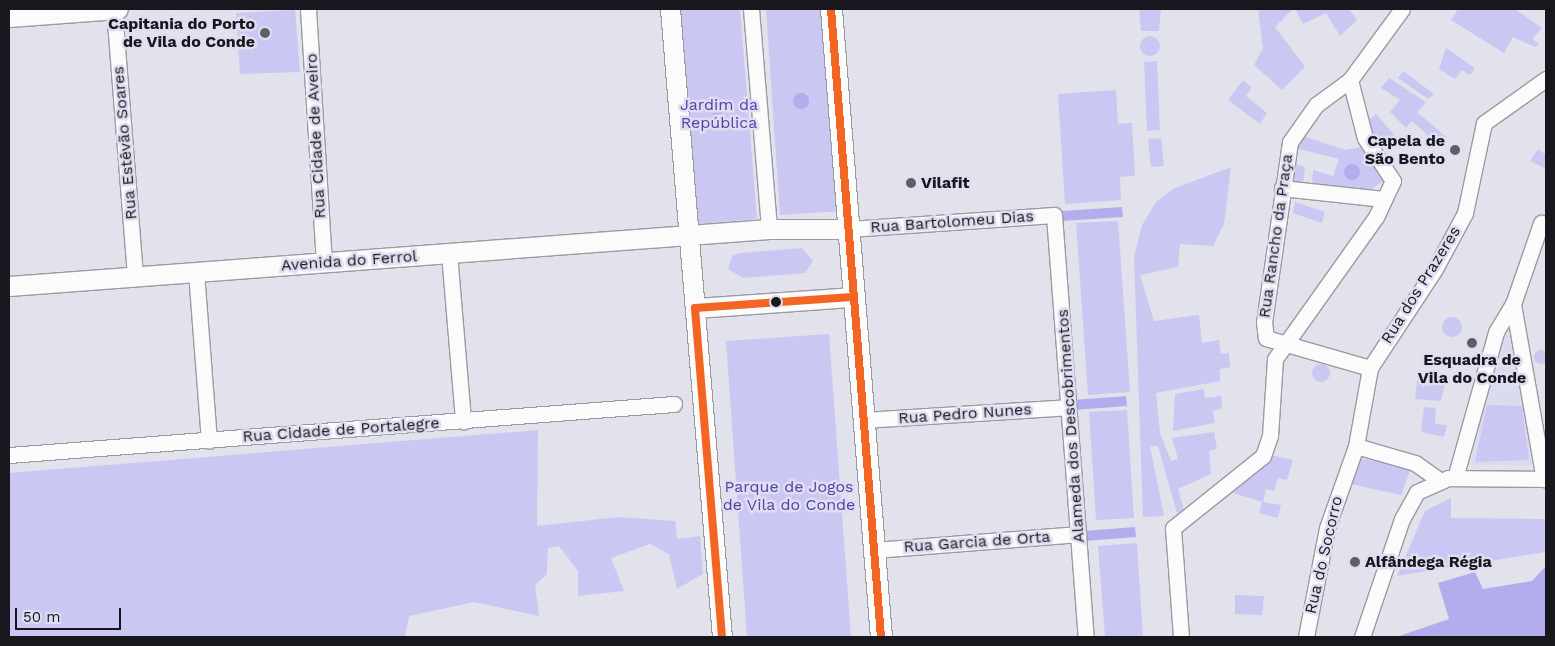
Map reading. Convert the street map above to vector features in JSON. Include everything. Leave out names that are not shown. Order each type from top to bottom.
[{"type":"main road","points":[[831,9],[849,229],[852,297],[881,637]]},
{"type":"street","name":"Rua Estêvão Soares","points":[[114,9],[135,277]]},
{"type":"street","points":[[9,17],[118,9]]},
{"type":"street","name":"Rua Cidade de Aveiro","points":[[308,9],[324,263]]},
{"type":"street","points":[[670,9],[722,637]]},
{"type":"street","points":[[751,9],[769,230]]},
{"type":"street","points":[[1181,637],[1173,528],[1263,456],[1270,436],[1275,359],[1376,217],[1393,181],[1365,138],[1350,80],[1402,9]]},
{"type":"street","name":"Rua dos Prazeres","points":[[1356,446],[1370,368],[1458,228],[1484,123],[1546,79]]},
{"type":"street","name":"Rua Rancho da Praça","points":[[1285,345],[1266,338],[1264,322],[1286,155],[1296,131],[1328,93],[1350,80]]},
{"type":"street","points":[[1282,188],[1383,199]]},
{"type":"street","name":"Rua Bartolomeu Dias","points":[[849,229],[1054,214]]},
{"type":"street","name":"Alameda dos Descobrimentos","points":[[1054,214],[1086,637]]},
{"type":"street","points":[[1455,478],[1496,332],[1512,304],[1542,223]]},
{"type":"street","name":"Avenida do Ferrol","points":[[9,286],[769,230],[849,229]]},
{"type":"street","points":[[449,254],[464,421]]},
{"type":"street","points":[[196,272],[209,440]]},
{"type":"street","points":[[695,308],[852,297]]},
{"type":"street","points":[[1362,637],[1406,508],[1417,492],[1438,479],[1545,480],[1512,304]]},
{"type":"street","points":[[1285,345],[1370,368]]},
{"type":"street","name":"Rua Cidade de Portalegre","points":[[9,455],[674,404]]},
{"type":"street","name":"Rua Pedro Nunes","points":[[863,420],[1068,408]]},
{"type":"street","points":[[1356,446],[1415,463],[1438,479]]},
{"type":"street","name":"Rua do Socorro","points":[[1306,637],[1327,528],[1356,446]]},
{"type":"street","name":"Rua Garcia de Orta","points":[[875,550],[1078,534]]},
{"type":"shaded area","points":[[801,93],[807,95],[809,101],[807,107],[801,109],[795,107],[793,101],[795,95]]},
{"type":"shaded area","points":[[717,99],[723,101],[725,107],[723,113],[717,115],[711,113],[709,107],[711,101]]},
{"type":"shaded area","points":[[1352,164],[1360,172],[1352,180],[1344,172]]},
{"type":"shaded area","points":[[1122,207],[1123,217],[1062,221],[1062,211]]},
{"type":"shaded area","points":[[1502,335],[1515,336],[1532,465],[1470,465]]},
{"type":"shaded area","points":[[1126,396],[1127,406],[1074,410],[1073,400]]},
{"type":"shaded area","points":[[1135,527],[1136,537],[1085,541],[1084,531]]},
{"type":"shaded area","points":[[1546,566],[1546,637],[1396,637],[1449,619],[1438,583],[1475,572],[1483,589],[1532,581]]},
{"type":"green space","name":"Jardim da República","points":[[680,9],[740,9],[757,219],[698,224]]},
{"type":"green space","name":"Jardim da República","points":[[766,9],[828,9],[842,211],[780,215]]},
{"type":"green space","points":[[1139,9],[1161,9],[1159,31],[1141,31]]},
{"type":"green space","points":[[1258,9],[1293,9],[1275,27],[1305,67],[1282,90],[1254,65],[1263,48]]},
{"type":"green space","points":[[1295,9],[1349,9],[1357,20],[1340,36],[1326,13],[1303,24]]},
{"type":"green space","points":[[1458,9],[1515,9],[1542,28],[1532,39],[1539,44],[1535,47],[1513,37],[1504,53],[1451,20]]},
{"type":"green space","points":[[295,10],[300,72],[240,74],[236,13]]},
{"type":"green space","points":[[1150,36],[1157,39],[1160,46],[1157,53],[1150,56],[1143,53],[1140,46],[1143,39]]},
{"type":"green space","points":[[1446,48],[1475,68],[1470,75],[1462,70],[1455,79],[1439,69]]},
{"type":"green space","points":[[1157,61],[1160,130],[1147,131],[1144,62]]},
{"type":"green space","points":[[1403,71],[1434,94],[1428,99],[1398,78]]},
{"type":"green space","points":[[1389,78],[1426,102],[1417,112],[1446,137],[1436,143],[1412,121],[1406,128],[1390,112],[1400,100],[1381,88]]},
{"type":"green space","points":[[1243,80],[1252,87],[1246,96],[1267,113],[1260,124],[1228,100]]},
{"type":"green space","points":[[1116,90],[1118,124],[1132,123],[1135,176],[1120,177],[1121,200],[1065,204],[1058,94]]},
{"type":"green space","points":[[1365,112],[1370,119],[1376,114],[1395,136],[1374,150]]},
{"type":"green space","points":[[1300,135],[1345,150],[1363,147],[1384,181],[1366,192],[1312,186],[1313,170],[1333,176],[1339,159],[1295,148]]},
{"type":"green space","points":[[1161,138],[1164,166],[1151,167],[1148,139]]},
{"type":"green space","points":[[1538,149],[1546,155],[1546,169],[1530,161]]},
{"type":"green space","points":[[1290,162],[1305,167],[1303,185],[1288,184]]},
{"type":"green space","points":[[1231,167],[1224,224],[1213,246],[1180,244],[1178,267],[1140,275],[1154,321],[1199,315],[1202,343],[1219,340],[1221,354],[1229,353],[1230,367],[1220,369],[1220,381],[1156,393],[1160,433],[1171,461],[1178,459],[1172,438],[1214,432],[1217,449],[1209,451],[1211,474],[1178,489],[1184,510],[1177,513],[1158,446],[1150,447],[1164,516],[1143,517],[1134,257],[1142,225],[1156,202],[1173,189]]},
{"type":"green space","points":[[1295,202],[1325,212],[1322,223],[1293,213]]},
{"type":"green space","points":[[1118,221],[1130,392],[1088,395],[1076,223]]},
{"type":"green space","points":[[802,248],[813,261],[805,273],[743,278],[728,269],[732,256],[739,253]]},
{"type":"green space","points":[[1452,317],[1459,320],[1462,327],[1459,334],[1452,337],[1445,334],[1442,327],[1445,320]]},
{"type":"green space","name":"Parque de Jogos de Vila do Conde","points":[[829,334],[851,637],[747,637],[726,341]]},
{"type":"green space","points":[[1538,350],[1544,350],[1548,357],[1544,364],[1538,364],[1534,360],[1534,354]]},
{"type":"green space","points":[[1321,364],[1327,367],[1330,373],[1327,379],[1321,382],[1315,379],[1312,373],[1315,367]]},
{"type":"green space","points":[[1418,374],[1447,375],[1441,401],[1415,399]]},
{"type":"green space","points":[[1204,389],[1205,398],[1221,396],[1222,408],[1213,411],[1215,423],[1173,431],[1175,394]]},
{"type":"green space","points":[[1487,405],[1522,406],[1529,460],[1475,462]]},
{"type":"green space","points":[[1424,407],[1436,408],[1435,424],[1447,425],[1444,437],[1421,432]]},
{"type":"green space","points":[[1127,410],[1134,518],[1096,520],[1089,412]]},
{"type":"green space","points":[[538,430],[537,526],[618,517],[675,521],[677,539],[700,536],[703,574],[677,589],[669,554],[650,544],[611,558],[624,591],[578,596],[578,571],[559,546],[548,548],[547,574],[535,585],[539,616],[474,602],[409,616],[405,637],[9,637],[9,473]]},
{"type":"green space","points":[[1271,455],[1293,460],[1287,480],[1278,478],[1274,491],[1266,489],[1263,502],[1281,505],[1278,518],[1259,513],[1262,502],[1230,492],[1260,471]]},
{"type":"green space","points":[[1357,458],[1411,468],[1401,495],[1346,483]]},
{"type":"green space","points":[[1451,498],[1451,518],[1546,519],[1546,552],[1397,576],[1425,511]]},
{"type":"green space","points":[[1137,543],[1143,637],[1105,637],[1098,546]]},
{"type":"green space","points":[[1235,595],[1264,596],[1262,615],[1235,614]]},
{"type":"transit line","points":[[831,9],[881,637]]},
{"type":"transit line","points":[[722,637],[695,308],[852,297]]},
{"type":"place","name":"Capitania do Porto de Vila do Conde","points":[[265,33]]},
{"type":"place","name":"Capela de São Bento","points":[[1455,150]]},
{"type":"place","name":"Vilafit","points":[[911,183]]},
{"type":"place","name":"Esquadra de Vila do Conde","points":[[1472,343]]},
{"type":"place","name":"Alfândega Régia","points":[[1355,562]]}]
